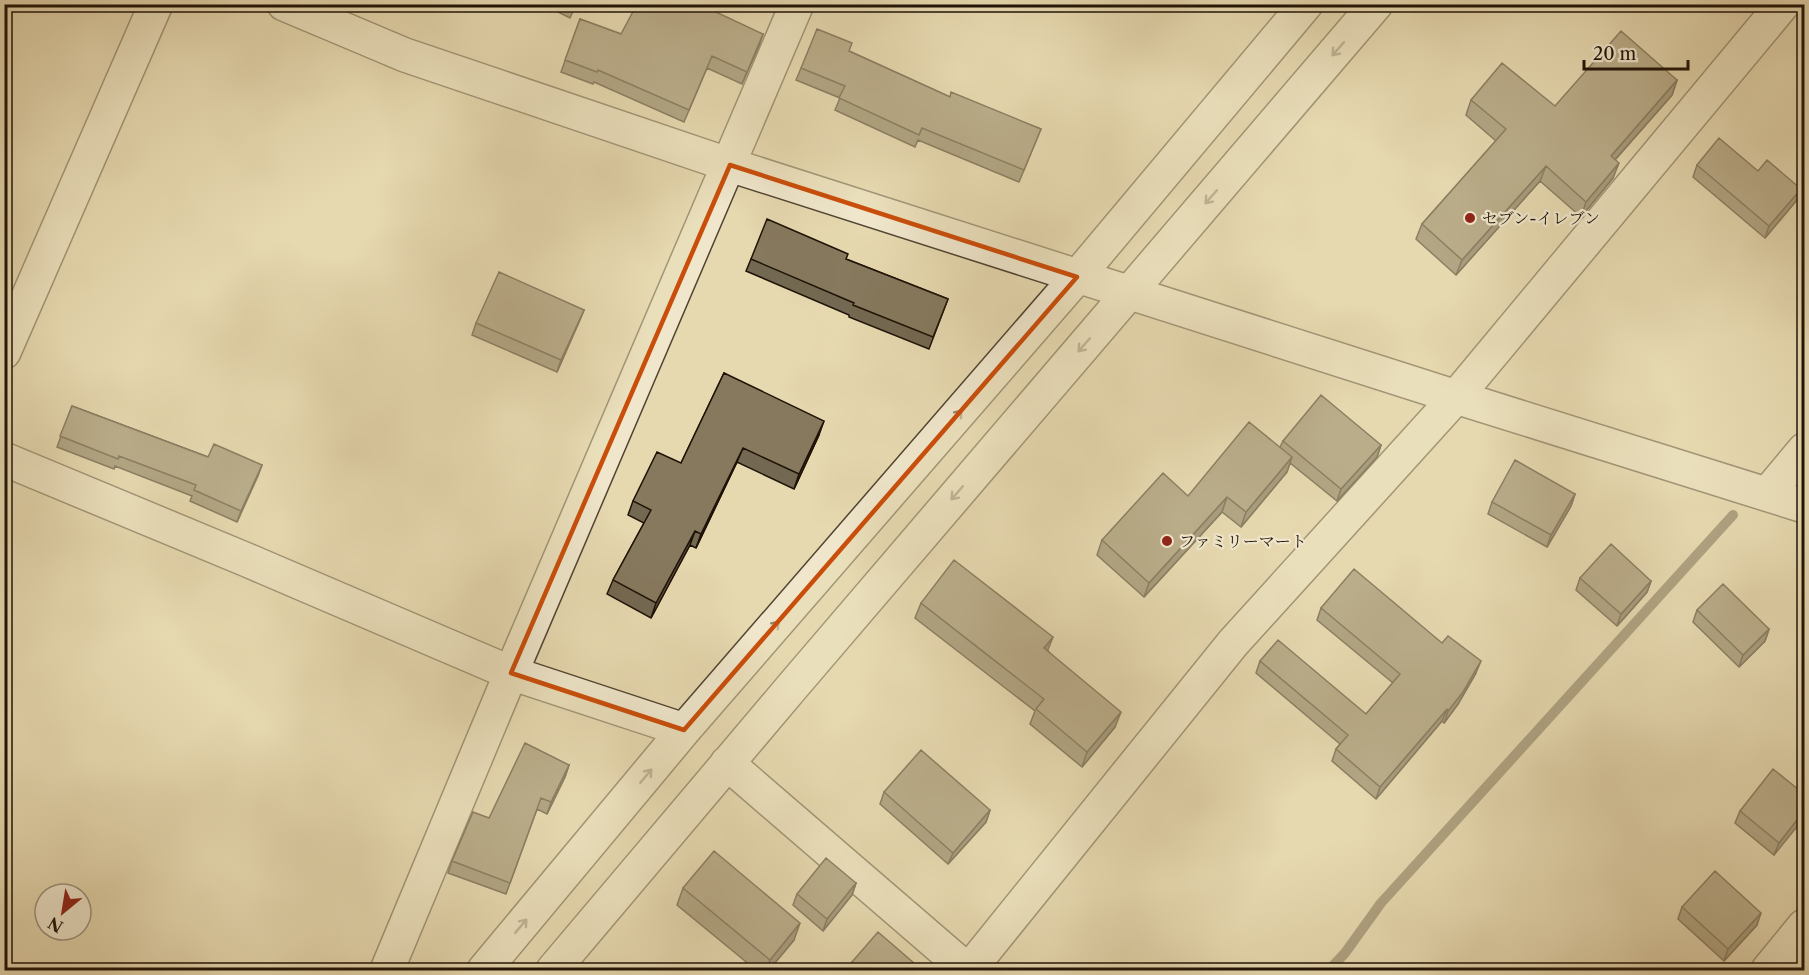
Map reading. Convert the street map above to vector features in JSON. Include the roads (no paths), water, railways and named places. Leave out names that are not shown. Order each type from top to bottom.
[{"type":"street","points":[[4,352],[156,4]]},
{"type":"street","points":[[284,4],[405,55],[730,165],[1804,506]]},
{"type":"street","points":[[387,970],[511,673],[797,4]]},
{"type":"street","points":[[484,970],[684,730],[1077,277],[1306,4]]},
{"type":"street","points":[[553,970],[1376,4]]},
{"type":"street","points":[[727,763],[968,970],[1233,643],[1456,397],[1783,4]]},
{"type":"street","points":[[1768,493],[1804,450]]},
{"type":"street","points":[[4,459],[511,673],[684,730]]},
{"type":"street","points":[[1768,970],[1804,926]]},
{"type":"waterway","points":[[1329,970],[1345,953],[1381,903],[1733,515]]},
{"type":"place","name":"セブン-イレブン","points":[[1470,218]]},
{"type":"place","name":"ファミリーマート","points":[[1167,541]]}]
